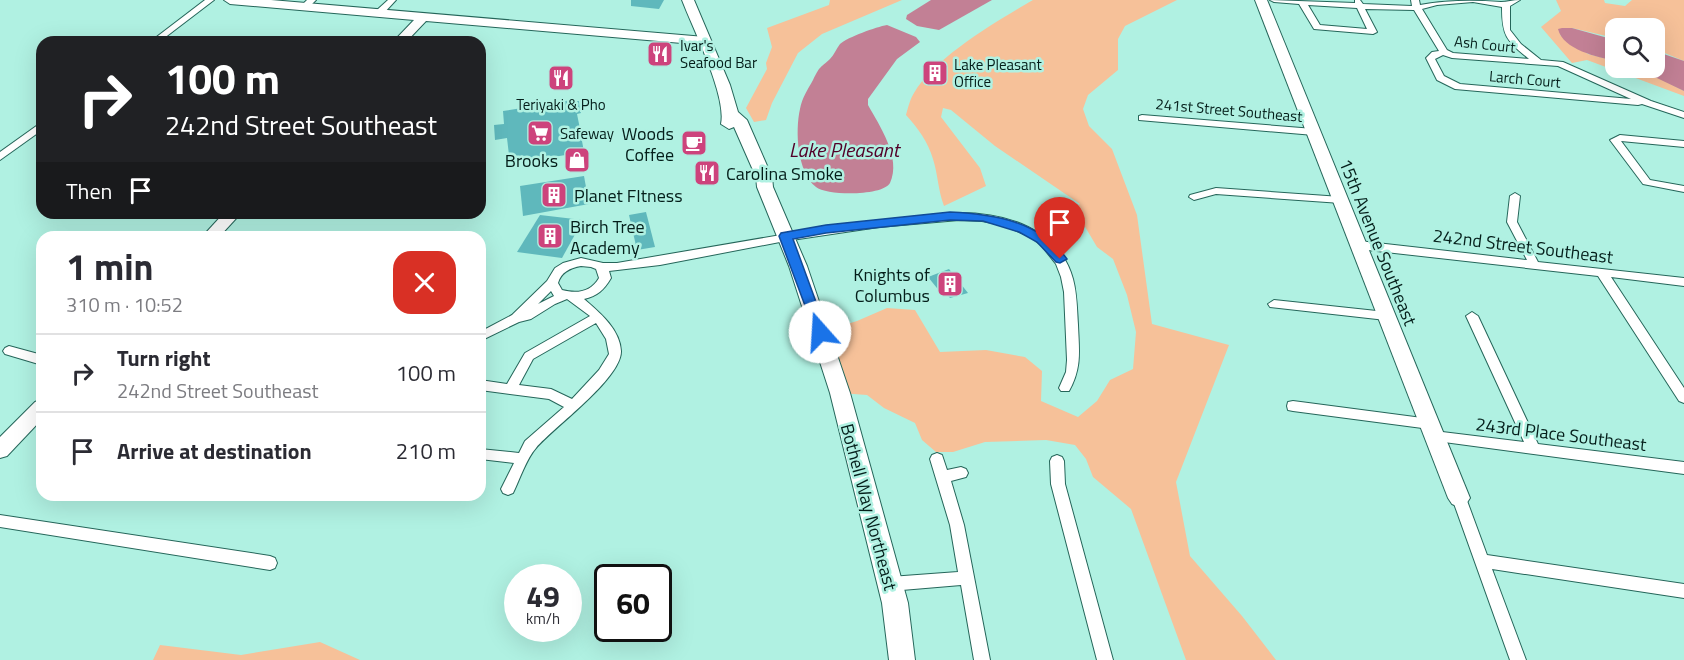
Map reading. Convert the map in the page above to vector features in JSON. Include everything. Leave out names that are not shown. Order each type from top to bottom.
[{"type":"main road","name":"Bothell Way Northeast","points":[[688,0],[723,85],[731,114],[739,120],[764,177],[765,187],[786,236],[828,355],[890,584],[897,614],[902,660]]},
{"type":"street","points":[[162,36],[210,0]]},
{"type":"street","points":[[230,0],[308,3],[363,11],[705,41]]},
{"type":"street","points":[[380,12],[392,0]]},
{"type":"street","name":"15th Avenue Southeast","points":[[1261,0],[1459,498]]},
{"type":"street","points":[[1274,0],[1416,4],[1473,0],[1506,5],[1516,0]]},
{"type":"street","points":[[1302,1],[1317,27],[1374,32],[1359,3]]},
{"type":"street","name":"Ash Court","points":[[1416,4],[1444,52],[1452,55],[1538,62],[1574,69],[1648,103]]},
{"type":"street","points":[[1506,5],[1506,30],[1518,46],[1538,62]]},
{"type":"street","points":[[363,11],[410,15]]},
{"type":"street","points":[[405,36],[424,16]]},
{"type":"street","name":"Larch Court","points":[[1444,52],[1430,58],[1440,78],[1458,87],[1648,103]]},
{"type":"street","points":[[1648,103],[1684,116]]},
{"type":"street","name":"241st Street Southeast","points":[[1142,118],[1314,132]]},
{"type":"street","points":[[0,157],[36,130]]},
{"type":"street","points":[[1684,144],[1620,138],[1615,140],[1647,182],[1684,189]]},
{"type":"street","points":[[1194,197],[1216,191],[1341,200]]},
{"type":"street","points":[[1515,196],[1512,222],[1534,264]]},
{"type":"street","points":[[486,334],[516,318],[552,283],[558,271],[572,263],[589,262],[602,267],[624,267],[648,260],[660,261],[826,229],[950,216],[983,217],[1023,229],[1050,247],[1060,259],[1069,278],[1073,369],[1065,388]]},
{"type":"street","points":[[216,231],[227,219]]},
{"type":"street","name":"242nd Street Southeast","points":[[1359,246],[1684,282]]},
{"type":"street","points":[[516,318],[527,316],[551,301],[583,296],[617,277],[649,268],[660,261]]},
{"type":"street","points":[[597,316],[595,303],[605,278],[602,267]]},
{"type":"street","points":[[1602,273],[1684,398]]},
{"type":"street","points":[[508,489],[530,445],[609,370],[614,360],[613,339],[597,316],[569,297],[558,293],[552,283]]},
{"type":"street","points":[[1274,304],[1386,316]]},
{"type":"street","points":[[510,389],[529,356],[597,316]]},
{"type":"street","points":[[1472,316],[1533,447]]},
{"type":"street","points":[[9,351],[36,358]]},
{"type":"street","points":[[486,386],[551,394],[572,405]]},
{"type":"street","name":"243rd Place Southeast","points":[[1293,406],[1533,447],[1684,468]]},
{"type":"street","points":[[0,450],[36,413]]},
{"type":"street","points":[[486,455],[523,459]]},
{"type":"street","points":[[937,459],[957,525],[982,660]]},
{"type":"street","points":[[1057,461],[1058,484],[1105,660]]},
{"type":"street","points":[[942,477],[961,474]]},
{"type":"street","points":[[1459,498],[1518,660]]},
{"type":"street","points":[[0,521],[270,563]]},
{"type":"street","points":[[1482,561],[1684,591]]},
{"type":"street","points":[[890,584],[966,578]]},
{"type":"shaded area","points":[[830,0],[902,0],[822,34],[798,53],[772,103],[766,120],[754,122],[746,108],[767,69],[766,63],[772,47],[767,28],[829,5]]},
{"type":"shaded area","points":[[1033,0],[1177,0],[1125,26],[1118,39],[1118,70],[1088,95],[1083,109],[1089,126],[1112,149],[1137,215],[1152,324],[1229,345],[1176,482],[1190,556],[1242,616],[1276,660],[1186,660],[1131,509],[1093,477],[1086,459],[1075,445],[1046,440],[985,442],[953,452],[936,452],[922,440],[915,423],[884,408],[867,395],[840,393],[821,332],[857,321],[887,308],[915,310],[940,352],[986,350],[1025,357],[1042,371],[1041,401],[1078,417],[1097,401],[1110,380],[1133,369],[1136,332],[1127,295],[1113,259],[1097,247],[1074,208],[1080,204],[995,146],[951,110],[943,108],[941,117],[980,168],[986,186],[944,206],[931,153],[915,125],[906,115],[914,93],[936,66],[968,41]]},
{"type":"shaded area","points":[[1556,0],[1604,0],[1605,3],[1625,6],[1632,0],[1684,0],[1684,61],[1665,53],[1665,18],[1605,18],[1605,36],[1572,28],[1560,35],[1588,54],[1605,58],[1605,67],[1587,60],[1572,63],[1541,27],[1561,11]]},
{"type":"shaded area","points":[[1636,78],[1659,78],[1684,91],[1684,96]]},
{"type":"shaded area","points":[[320,642],[360,660],[153,660],[160,645],[241,655]]},
{"type":"water","points":[[931,0],[992,0],[939,30],[917,26],[906,19],[907,15]]},
{"type":"water","name":"Lake Pleasant","points":[[887,25],[916,37],[920,42],[897,59],[868,99],[868,105],[888,142],[891,153],[893,173],[890,183],[877,190],[866,192],[842,193],[822,190],[810,180],[801,162],[798,118],[802,101],[819,70],[840,44],[849,38]]},
{"type":"water","points":[[1572,28],[1605,37],[1605,58],[1574,47],[1561,36],[1558,29]]},
{"type":"water","points":[[1665,54],[1684,61],[1684,91],[1657,78],[1665,78]]},
{"type":"building","points":[[631,0],[664,0],[659,9],[631,6]]},
{"type":"building","name":"Safeway","points":[[572,100],[573,102],[579,101],[581,113],[577,114],[580,129],[583,129],[586,141],[582,141],[584,152],[510,164],[507,138],[495,140],[494,125],[504,124],[503,111]]},
{"type":"building","name":"Planet FItness","points":[[584,176],[589,204],[523,216],[520,186]]},
{"type":"building","points":[[646,212],[655,247],[637,250],[629,215]]},
{"type":"building","name":"Birch Tree Academy","points":[[540,215],[583,220],[562,258],[517,252]]},
{"type":"building","name":"Knights of Columbus","points":[[949,269],[968,293],[950,298],[945,292],[941,293],[928,277]]},
{"type":"place","name":"Ivar's Seafood Bar","points":[[660,54]]},
{"type":"place","name":"Lake Pleasant Office","points":[[935,73]]},
{"type":"place","name":"Teriyaki & Pho","points":[[561,78]]},
{"type":"place","name":"Safeway","points":[[540,133]]},
{"type":"place","name":"Woods Coffee","points":[[694,143]]},
{"type":"place","name":"Brooks","points":[[577,160]]},
{"type":"place","name":"Carolina Smoke","points":[[707,173]]},
{"type":"place","name":"Planet FItness","points":[[554,195]]},
{"type":"place","name":"Birch Tree Academy","points":[[550,236]]},
{"type":"place","name":"Knights of Columbus","points":[[950,284]]},
{"type":"route","points":[[820,332],[799,267],[786,236],[826,229],[950,216],[983,217],[1006,222],[1023,229],[1041,239],[1060,259]]}]
